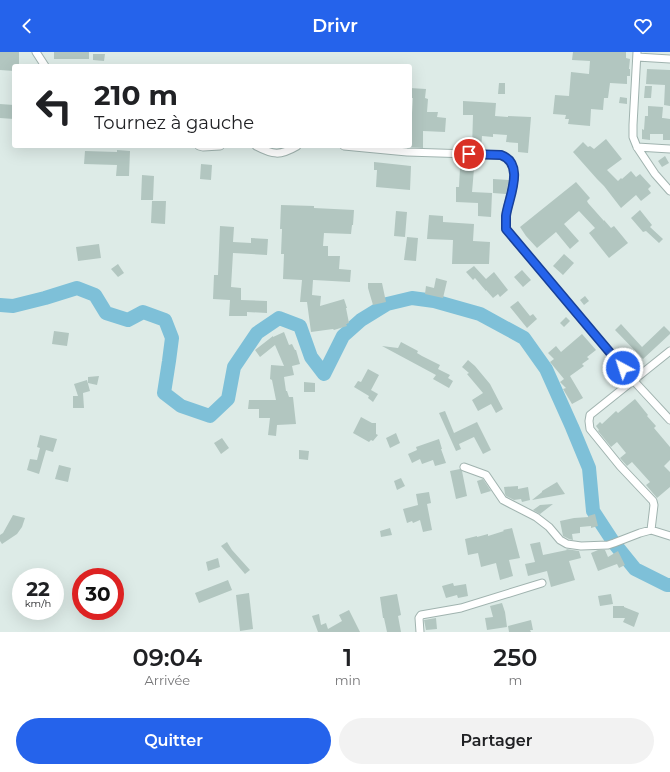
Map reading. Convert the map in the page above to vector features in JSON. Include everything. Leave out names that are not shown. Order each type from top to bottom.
[{"type":"street","points":[[36,52],[44,64]]},
{"type":"street","points":[[670,59],[637,54],[633,125],[633,137],[637,147],[655,174],[670,192]]},
{"type":"street","points":[[637,147],[670,149]]},
{"type":"street","points":[[260,148],[279,154],[293,148]]},
{"type":"street","points":[[365,148],[407,152],[501,155],[505,157],[513,167],[513,188],[506,216],[506,229],[633,380],[670,420]]},
{"type":"street","points":[[651,530],[654,505],[653,502],[620,466],[590,429],[589,421],[590,414],[670,351]]},
{"type":"street","points":[[464,467],[486,475],[503,500],[536,517],[549,527],[560,540],[567,544],[581,546],[608,545],[651,530],[670,536]]},
{"type":"street","points":[[420,632],[419,618],[421,614],[461,608],[542,583]]},
{"type":"building","points":[[0,52],[19,52],[19,64],[12,64],[12,71],[0,70]]},
{"type":"building","points":[[54,52],[89,52],[89,59],[54,59]]},
{"type":"building","points":[[573,52],[626,52],[626,58],[630,59],[630,76],[627,76],[627,84],[610,83],[608,98],[604,98],[603,110],[591,109],[590,126],[568,124],[569,119],[565,119],[566,115],[553,114],[555,95],[569,96],[571,72],[589,74],[590,61],[572,60]]},
{"type":"building","points":[[93,54],[105,54],[104,61],[93,60]]},
{"type":"building","points":[[647,69],[670,70],[670,106],[664,105],[665,85],[646,84]]},
{"type":"building","points":[[499,83],[505,83],[505,94],[498,94]]},
{"type":"building","points":[[645,86],[652,86],[651,98],[644,98]]},
{"type":"building","points":[[412,88],[426,89],[425,98],[428,99],[427,112],[438,112],[437,117],[446,118],[445,132],[423,131],[423,148],[412,147]]},
{"type":"building","points":[[620,97],[627,98],[627,104],[619,103]]},
{"type":"building","points":[[463,101],[496,103],[495,116],[531,117],[528,153],[518,152],[518,143],[506,142],[507,135],[493,134],[493,137],[482,136],[481,149],[472,149],[473,115],[463,115]]},
{"type":"building","points":[[0,104],[12,105],[12,119],[0,118]]},
{"type":"building","points":[[648,106],[663,107],[662,118],[670,119],[670,140],[663,140],[663,134],[650,134],[650,140],[642,139],[642,129],[644,130],[645,116],[648,116]]},
{"type":"building","points":[[606,139],[622,159],[607,170],[618,181],[631,171],[636,177],[640,174],[651,186],[648,189],[651,193],[641,201],[636,195],[621,208],[604,186],[573,152],[583,142],[588,147],[590,146],[594,149]]},
{"type":"building","points":[[117,150],[130,151],[129,176],[116,176],[117,165],[84,164],[85,151],[117,152]]},
{"type":"building","points":[[665,156],[669,163],[662,167],[658,161]]},
{"type":"building","points":[[374,162],[411,166],[410,190],[376,187],[377,170],[374,170]]},
{"type":"building","points":[[201,164],[212,165],[211,180],[200,179]]},
{"type":"building","points":[[460,168],[474,169],[472,192],[492,193],[491,217],[478,216],[478,203],[456,202],[456,187],[459,187]]},
{"type":"building","points":[[142,175],[154,176],[153,200],[141,200]]},
{"type":"building","points":[[493,179],[509,180],[506,194],[493,193]]},
{"type":"building","points":[[576,182],[590,198],[587,201],[588,203],[611,228],[614,226],[628,243],[609,258],[589,233],[595,228],[579,211],[564,224],[579,241],[570,249],[556,232],[537,248],[520,227]]},
{"type":"building","points":[[152,201],[166,201],[165,224],[151,223]]},
{"type":"building","points":[[281,205],[314,206],[314,208],[354,210],[351,234],[324,233],[323,246],[328,246],[328,256],[340,256],[339,269],[351,270],[350,282],[313,280],[312,295],[321,296],[320,306],[344,299],[349,323],[346,324],[347,326],[334,330],[311,332],[307,302],[300,302],[302,280],[283,279],[284,254],[281,254]]},
{"type":"building","points":[[640,210],[652,225],[650,227],[663,239],[659,243],[646,231],[643,232],[631,218]]},
{"type":"building","points":[[396,211],[407,212],[405,237],[394,236]]},
{"type":"building","points":[[429,215],[443,216],[443,222],[474,224],[473,241],[490,242],[489,264],[452,264],[453,240],[427,239]]},
{"type":"building","points":[[220,226],[234,227],[233,242],[251,243],[251,238],[268,239],[267,255],[233,253],[231,287],[241,288],[241,300],[267,301],[267,313],[247,312],[247,316],[229,316],[230,300],[213,299],[214,275],[218,275]]},
{"type":"building","points":[[407,237],[418,238],[416,261],[404,260]]},
{"type":"building","points":[[99,244],[101,258],[78,261],[76,247]]},
{"type":"building","points":[[564,254],[574,263],[563,275],[553,266]]},
{"type":"building","points":[[118,264],[124,273],[118,277],[111,269]]},
{"type":"building","points":[[474,266],[486,279],[494,272],[508,290],[500,297],[498,294],[493,298],[475,278],[473,280],[466,272]]},
{"type":"building","points":[[522,270],[531,280],[523,287],[514,277]]},
{"type":"building","points":[[436,278],[447,281],[443,298],[425,294],[426,286],[434,288]]},
{"type":"building","points":[[368,283],[382,283],[386,302],[373,305]]},
{"type":"building","points":[[585,296],[589,301],[584,305],[580,300]]},
{"type":"building","points":[[518,301],[530,316],[533,314],[537,319],[527,328],[510,307]]},
{"type":"building","points":[[566,317],[570,321],[564,327],[560,323]]},
{"type":"building","points":[[621,324],[642,347],[664,326],[670,334],[643,359],[615,330]]},
{"type":"building","points":[[54,331],[69,333],[67,346],[52,344]]},
{"type":"building","points":[[284,332],[289,345],[292,344],[296,350],[300,364],[292,366],[294,375],[284,377],[286,391],[289,397],[293,397],[296,424],[277,425],[276,436],[268,435],[270,418],[259,418],[259,409],[248,409],[249,400],[276,400],[272,380],[270,379],[271,365],[284,366],[275,345],[260,357],[255,350],[273,336]]},
{"type":"building","points":[[582,334],[596,350],[587,357],[589,359],[582,364],[584,366],[570,376],[583,398],[572,404],[563,389],[566,388],[560,382],[564,379],[550,362],[554,359],[548,353],[556,346],[561,352]]},
{"type":"building","points":[[401,342],[418,351],[417,353],[422,356],[440,365],[438,369],[450,375],[448,378],[453,381],[449,388],[433,379],[436,375],[382,346],[398,348]]},
{"type":"building","points":[[468,360],[490,384],[503,409],[496,413],[491,404],[478,411],[472,400],[483,393],[467,374],[469,373],[462,367]]},
{"type":"building","points":[[368,369],[379,375],[371,390],[378,394],[373,402],[368,398],[369,396],[354,387],[358,381],[361,382]]},
{"type":"building","points":[[99,376],[97,385],[88,383],[88,377]]},
{"type":"building","points":[[87,380],[90,391],[83,393],[84,408],[73,408],[73,396],[78,396],[74,384]]},
{"type":"building","points":[[304,382],[315,383],[315,392],[304,392]]},
{"type":"building","points":[[635,399],[656,426],[654,428],[670,447],[670,460],[664,466],[670,472],[670,487],[657,498],[646,485],[650,482],[632,462],[627,466],[620,458],[626,453],[617,442],[611,447],[598,431],[599,430],[596,426],[600,422],[602,424],[616,411],[618,413]]},
{"type":"building","points":[[445,411],[454,433],[477,422],[491,450],[483,454],[474,437],[459,444],[461,449],[456,451],[439,413]]},
{"type":"building","points":[[361,417],[372,423],[376,423],[376,434],[378,435],[373,441],[371,440],[369,442],[353,433]]},
{"type":"building","points":[[396,433],[400,443],[390,448],[386,438]]},
{"type":"building","points":[[40,435],[57,439],[53,452],[46,450],[39,474],[27,470],[30,459],[37,460],[40,448],[37,447]]},
{"type":"building","points":[[222,438],[229,448],[221,454],[214,443]]},
{"type":"building","points":[[439,439],[446,463],[435,466],[433,460],[422,464],[420,459],[412,463],[408,454],[417,450],[416,447]]},
{"type":"building","points":[[299,450],[309,451],[308,460],[299,459]]},
{"type":"building","points":[[59,465],[71,468],[68,482],[55,479]]},
{"type":"building","points":[[460,469],[462,471],[467,496],[456,499],[450,471]]},
{"type":"building","points":[[401,478],[405,486],[397,490],[394,481]]},
{"type":"building","points":[[483,479],[491,491],[481,494],[477,481]]},
{"type":"building","points":[[557,482],[565,494],[532,500],[542,491]]},
{"type":"building","points":[[518,486],[518,489],[528,487],[530,500],[522,502],[521,499],[514,500],[506,496],[504,487]]},
{"type":"building","points":[[429,492],[431,503],[427,504],[432,530],[423,532],[420,520],[413,523],[412,521],[407,523],[403,509],[418,505],[416,494]]},
{"type":"building","points":[[553,504],[540,514],[533,510],[540,505]]},
{"type":"building","points":[[595,514],[598,526],[591,528],[591,526],[580,527],[580,533],[572,534],[573,540],[563,536],[560,521],[589,517],[588,516]]},
{"type":"building","points":[[13,515],[25,518],[22,527],[17,534],[2,544],[0,541],[0,535],[3,533]]},
{"type":"building","points":[[390,528],[392,535],[381,537],[380,531]]},
{"type":"building","points":[[512,528],[520,558],[509,560],[513,576],[500,580],[496,563],[481,567],[478,553],[468,555],[465,539],[488,534],[488,536]]},
{"type":"building","points":[[227,542],[232,550],[250,570],[245,574],[221,546]]},
{"type":"building","points":[[540,542],[543,555],[567,550],[566,549],[579,551],[581,558],[569,561],[575,580],[551,587],[547,571],[528,576],[525,564],[535,562],[530,544]]},
{"type":"building","points":[[598,550],[605,550],[608,557],[618,551],[625,565],[619,568],[617,564],[598,571],[591,553]]},
{"type":"building","points":[[218,558],[220,567],[208,571],[206,562]]},
{"type":"building","points":[[228,580],[232,590],[199,603],[195,593]]},
{"type":"building","points":[[453,583],[454,586],[466,584],[468,596],[458,598],[457,595],[446,598],[442,586]]},
{"type":"building","points":[[249,593],[253,629],[240,631],[236,595]]},
{"type":"building","points":[[397,594],[401,615],[398,616],[401,632],[387,632],[380,597]]},
{"type":"building","points":[[611,594],[613,604],[600,606],[598,596]]},
{"type":"building","points":[[502,603],[507,627],[487,630],[485,618],[493,617],[490,606]]},
{"type":"building","points":[[613,606],[624,606],[639,613],[634,627],[623,622],[625,618],[613,618]]},
{"type":"building","points":[[349,610],[360,632],[318,632],[312,616],[319,614],[321,625],[326,623],[328,629],[342,621],[339,615]]},
{"type":"building","points":[[436,618],[437,629],[426,630],[424,620]]},
{"type":"building","points":[[531,620],[533,630],[530,630],[531,632],[509,632],[508,626]]},
{"type":"waterway","points":[[0,305],[13,306],[77,288],[95,295],[106,313],[128,320],[143,312],[165,320],[172,338],[164,393],[181,406],[210,416],[228,399],[234,367],[257,333],[279,318],[300,326],[311,357],[324,374],[343,336],[361,320],[387,304],[412,298],[434,301],[480,314],[524,338],[546,369],[589,468],[593,511],[614,543],[635,569],[667,585],[670,585]]},
{"type":"route","points":[[469,154],[501,155],[510,161],[513,167],[513,188],[506,216],[506,229],[623,368]]}]
